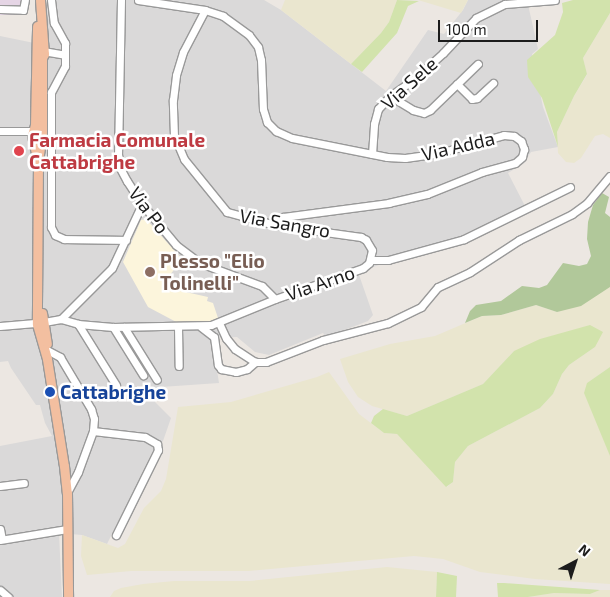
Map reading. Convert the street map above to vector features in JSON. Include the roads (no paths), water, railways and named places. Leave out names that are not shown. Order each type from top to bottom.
[{"type":"main road","points":[[39,0],[41,54],[36,135],[38,161],[38,290],[67,493],[68,597]]},
{"type":"street","points":[[0,9],[23,10],[25,0]]},
{"type":"street","points":[[51,0],[51,13],[65,43],[64,66],[51,92],[51,227],[55,235],[64,239],[126,240]]},
{"type":"street","name":"Via Po","points":[[121,0],[118,154],[120,168],[142,204],[176,245],[200,263],[262,286],[275,298]]},
{"type":"street","name":"Via Adda","points":[[138,0],[205,10],[224,16],[249,35],[258,47],[261,60],[263,109],[267,122],[276,132],[292,138],[387,158],[448,150],[504,135],[514,136],[520,141],[524,149],[522,157],[515,163],[482,172],[427,194],[389,203],[283,217],[275,225]]},
{"type":"street","name":"Via Sele","points":[[372,154],[378,109],[390,96],[413,80],[443,53],[476,18],[504,4],[555,0]]},
{"type":"street","name":"Via Sangro","points":[[205,10],[183,52],[176,75],[173,100],[174,136],[190,167],[227,212],[275,225],[361,237],[370,245],[371,260]]},
{"type":"street","points":[[41,54],[65,55]]},
{"type":"street","points":[[390,96],[413,110],[424,113],[430,110],[478,64]]},
{"type":"street","points":[[457,84],[472,99],[477,98],[493,83]]},
{"type":"street","points":[[0,131],[16,131],[36,135]]},
{"type":"street","points":[[219,323],[234,349],[255,362],[266,362],[323,340],[388,322],[414,312],[438,287],[470,272],[519,240],[572,214],[593,197],[610,176]]},
{"type":"street","name":"Via Arno","points":[[60,319],[78,324],[112,328],[201,327],[219,323],[275,298],[363,268],[371,260],[388,260],[464,239],[570,186]]},
{"type":"street","points":[[0,326],[42,324],[60,319],[112,268],[142,204]]},
{"type":"street","points":[[78,324],[116,385]]},
{"type":"street","points":[[124,327],[157,380]]},
{"type":"street","points":[[178,327],[179,366]]},
{"type":"street","points":[[201,327],[214,337],[218,365],[221,369],[236,372],[247,369],[255,362]]},
{"type":"street","points":[[112,328],[143,375]]},
{"type":"street","points":[[47,355],[60,357],[91,408],[94,419],[93,432],[78,472],[67,493]]},
{"type":"street","points":[[93,432],[145,437],[157,444],[158,450],[116,535]]},
{"type":"street","points":[[0,486],[24,483]]},
{"type":"street","points":[[0,529],[1,540],[67,529]]},
{"type":"place","name":"Farmacia Comunale Cattabrighe","points":[[19,151]]},
{"type":"place","name":"Plesso \"Elio Tolinelli\"","points":[[150,272]]},
{"type":"place","name":"Cattabrighe","points":[[50,392]]}]
